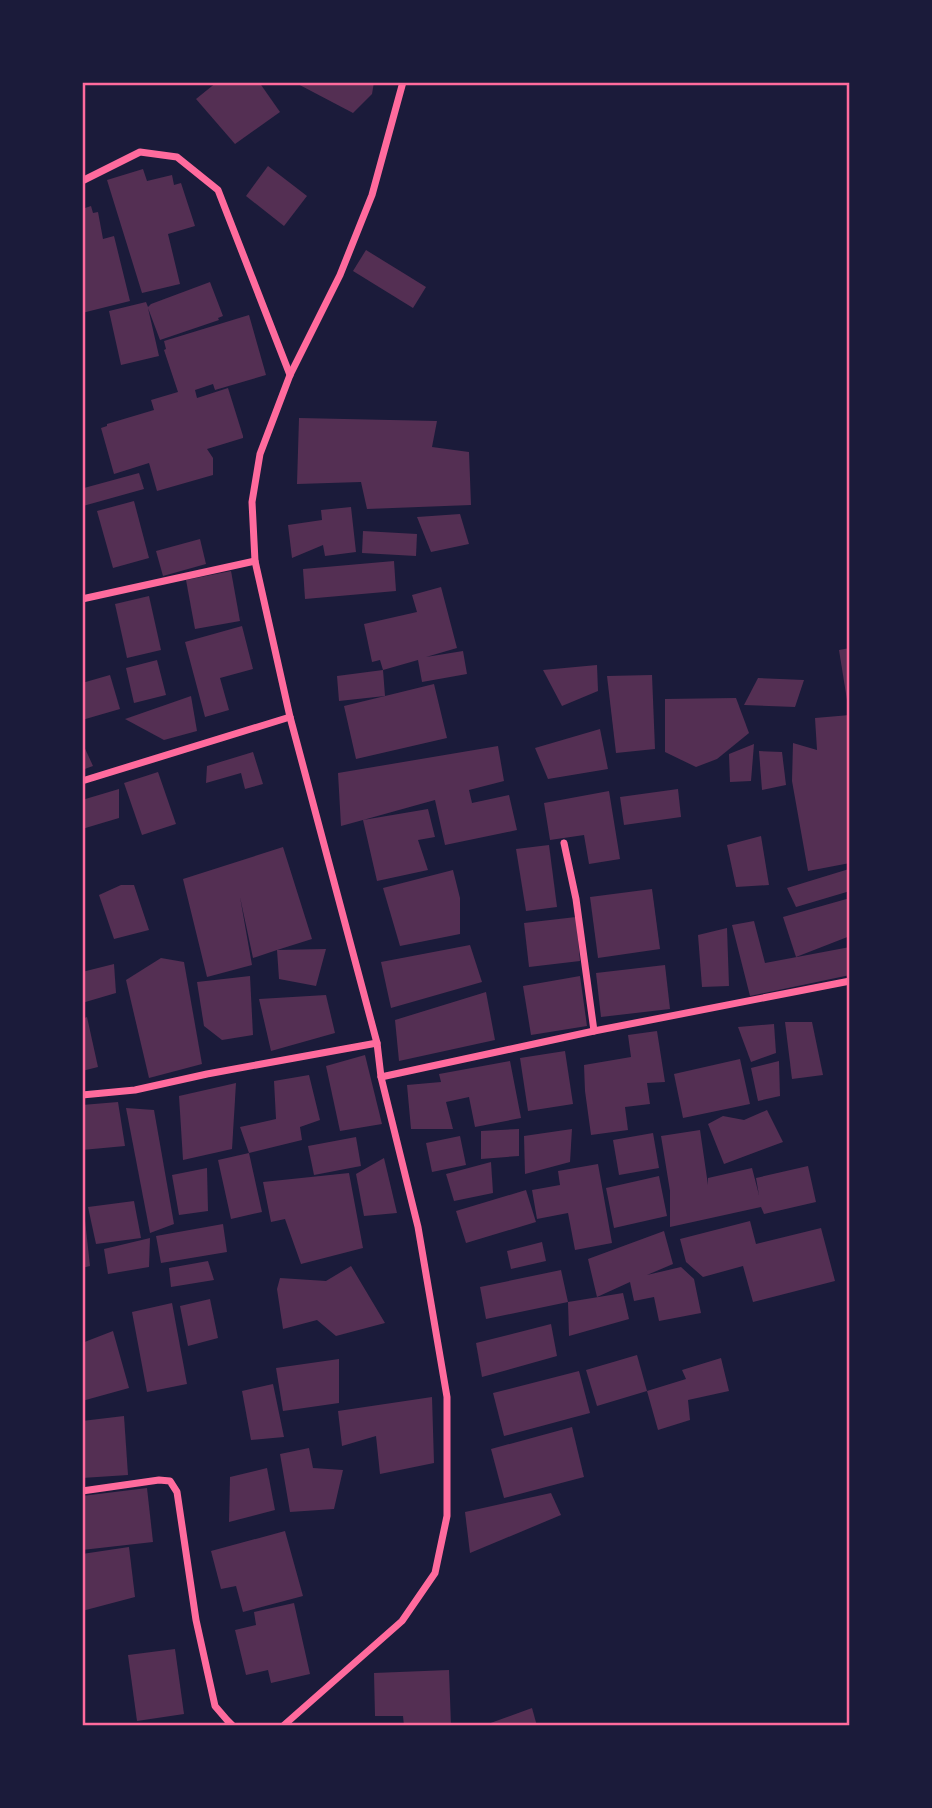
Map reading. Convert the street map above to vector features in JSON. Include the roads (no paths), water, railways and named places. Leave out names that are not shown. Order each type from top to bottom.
[{"type":"street","points":[[283,1726],[402,1621],[435,1573],[447,1516],[447,1397],[418,1227],[381,1077],[377,1043],[290,717],[255,561],[252,502],[260,454],[290,375],[340,275],[372,195],[403,82]]},
{"type":"street","points":[[82,181],[140,152],[177,157],[218,190],[290,375]]},
{"type":"street","points":[[82,599],[255,561]]},
{"type":"street","points":[[82,781],[290,717]]},
{"type":"street","points":[[564,843],[576,899],[594,1031]]},
{"type":"street","points":[[381,1077],[594,1031],[850,981]]},
{"type":"street","points":[[82,1095],[135,1090],[377,1043]]},
{"type":"street","points":[[82,1491],[159,1480],[170,1481],[177,1492],[196,1620],[215,1706],[233,1726]]}]
